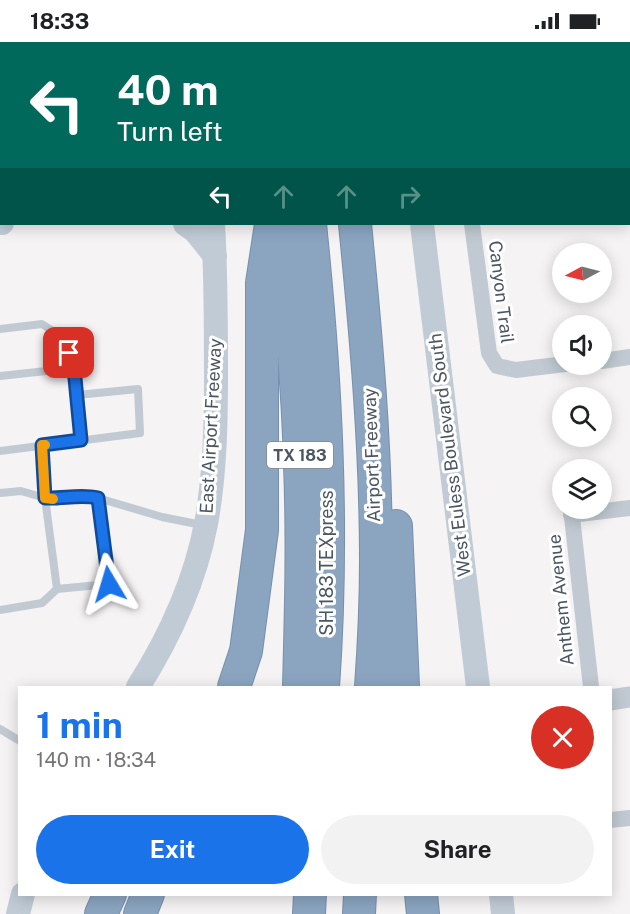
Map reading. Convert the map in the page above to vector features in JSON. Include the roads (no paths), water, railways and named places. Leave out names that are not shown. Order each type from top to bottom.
[{"type":"highway","points":[[234,686],[246,651],[262,530],[262,283],[270,225]]},
{"type":"highway","name":"TX 183","points":[[281,225],[291,322],[300,463],[299,686]]},
{"type":"highway","name":"SH 183 TEXpress","points":[[310,225],[321,332],[328,463],[327,633],[323,686]]},
{"type":"highway","name":"SH 183 TEXpress","points":[[329,225],[348,462],[343,686]]},
{"type":"highway","name":"Airport Freeway","points":[[355,225],[369,384],[376,560],[371,686]]},
{"type":"highway","points":[[369,384],[395,515],[403,686]]},
{"type":"highway","points":[[217,686],[226,668],[246,651]]},
{"type":"highway","points":[[101,914],[109,896]]},
{"type":"highway","points":[[140,914],[147,896]]},
{"type":"highway","points":[[288,914],[289,896]]},
{"type":"highway","points":[[309,914],[310,896]]},
{"type":"highway","points":[[330,914],[331,896]]},
{"type":"highway","points":[[359,914],[360,896]]},
{"type":"highway","points":[[421,896],[423,914]]},
{"type":"main road","points":[[186,225],[195,231],[214,256]]},
{"type":"main road","name":"East Airport Freeway","points":[[139,686],[171,628],[194,568],[206,525],[212,485],[216,408],[213,225]]},
{"type":"main road","name":"West Euless Boulevard South","points":[[422,225],[478,686]]},
{"type":"main road","points":[[18,914],[22,896]]},
{"type":"main road","points":[[501,896],[503,914]]},
{"type":"street","name":"Canyon Trail","points":[[472,225],[489,353],[497,366],[516,370],[552,366]]},
{"type":"street","points":[[612,359],[630,357]]},
{"type":"street","points":[[612,509],[630,508]]},
{"type":"street","name":"Anthem Avenue","points":[[572,519],[591,686]]},
{"type":"street","points":[[612,700],[630,698]]},
{"type":"street","points":[[612,820],[630,818]]},
{"type":"lane","points":[[0,329],[42,324],[65,339],[74,368],[81,440]]},
{"type":"lane","points":[[0,376],[74,368]]},
{"type":"lane","points":[[0,450],[140,433],[138,389],[77,395]]},
{"type":"lane","points":[[42,445],[45,498],[57,589]]},
{"type":"lane","points":[[0,493],[21,491],[58,499],[86,495],[162,517],[206,525]]},
{"type":"lane","points":[[0,610],[42,603],[57,589],[109,584],[98,498]]},
{"type":"lane","points":[[0,729],[18,740]]}]
